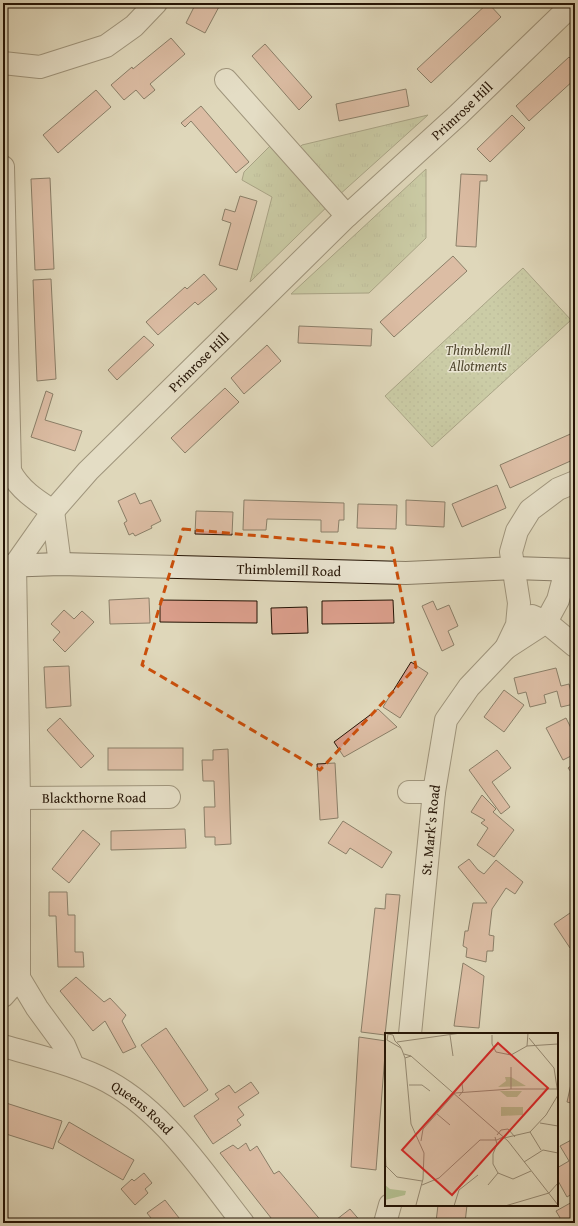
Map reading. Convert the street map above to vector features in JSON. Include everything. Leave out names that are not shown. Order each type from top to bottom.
[{"type":"street","points":[[3,62],[40,67],[106,46],[134,26],[156,3]]},
{"type":"street","name":"Primrose Hill","points":[[53,511],[88,471],[347,216],[458,115],[574,3]]},
{"type":"street","points":[[226,80],[347,216]]},
{"type":"street","points":[[3,167],[10,471],[17,483],[30,496],[53,511],[60,564]]},
{"type":"street","name":"St. Mark's Road","points":[[506,648],[517,625],[519,603],[510,552],[517,531],[530,510],[558,489],[575,482]]},
{"type":"street","points":[[53,511],[9,566],[19,798],[19,978],[37,1008],[64,1045],[73,1066]]},
{"type":"street","name":"Thimblemill Road","points":[[9,566],[60,564],[406,573],[514,568],[570,570]]},
{"type":"street","name":"St. Mark's Road","points":[[410,1033],[434,792],[446,720],[469,687],[506,648],[546,622],[558,600],[570,570]]},
{"type":"street","points":[[518,611],[546,622],[575,646]]},
{"type":"street","points":[[409,792],[434,792]]},
{"type":"street","name":"Blackthorne Road","points":[[19,798],[169,797]]},
{"type":"street","points":[[3,996],[19,978]]},
{"type":"street","name":"Queens Road","points":[[3,1046],[73,1066],[100,1078],[130,1095],[157,1119],[182,1147],[243,1223]]},
{"type":"street","points":[[385,1223],[390,1206]]},
{"type":"highlighted area","points":[[183,529],[392,548],[416,667],[320,770],[142,665]]},
{"type":"green space","points":[[428,115],[338,196],[250,282],[272,197],[242,180],[244,172],[273,143],[287,159],[302,145]]},
{"type":"green space","points":[[426,169],[426,238],[369,293],[291,294]]},
{"type":"green space","name":"Thimblemill Allotments","points":[[523,268],[571,320],[432,447],[385,396]]},
{"type":"building","points":[[196,3],[221,3],[205,33],[186,23]]},
{"type":"building","points":[[488,3],[501,17],[431,83],[417,69]]},
{"type":"building","points":[[171,38],[185,54],[150,84],[155,90],[144,99],[136,90],[124,100],[111,85],[132,67],[133,69]]},
{"type":"building","points":[[265,44],[312,97],[299,110],[252,56]]},
{"type":"building","points":[[569,57],[575,63],[575,79],[529,121],[516,106]]},
{"type":"building","points":[[406,89],[409,106],[339,121],[336,104]]},
{"type":"building","points":[[96,90],[111,107],[58,153],[43,135]]},
{"type":"building","points":[[201,106],[249,162],[236,173],[191,121],[185,127],[181,123]]},
{"type":"building","points":[[512,115],[525,128],[490,162],[477,149]]},
{"type":"building","points":[[461,174],[487,175],[487,181],[480,181],[476,247],[456,246]]},
{"type":"building","points":[[50,178],[54,269],[35,270],[31,179]]},
{"type":"building","points":[[240,196],[257,201],[237,270],[219,265],[231,223],[222,220],[225,209],[235,212]]},
{"type":"building","points":[[453,256],[467,271],[394,337],[380,322]]},
{"type":"building","points":[[204,274],[217,289],[198,305],[195,302],[158,335],[146,322],[185,287],[187,289]]},
{"type":"building","points":[[51,279],[56,379],[37,381],[33,280]]},
{"type":"building","points":[[299,326],[372,329],[371,346],[298,343]]},
{"type":"building","points":[[144,336],[154,345],[117,380],[108,370]]},
{"type":"building","points":[[267,345],[281,361],[244,394],[231,378]]},
{"type":"building","points":[[225,388],[239,402],[185,453],[171,438]]},
{"type":"building","points":[[46,391],[53,394],[45,420],[82,431],[75,451],[31,437]]},
{"type":"building","points":[[575,432],[575,459],[510,488],[500,465]]},
{"type":"building","points":[[497,485],[506,508],[462,527],[452,504]]},
{"type":"building","points":[[135,493],[140,504],[151,500],[161,521],[151,526],[152,528],[135,536],[133,533],[129,535],[124,523],[127,521],[118,501]]},
{"type":"building","points":[[244,500],[344,503],[344,520],[339,520],[338,532],[321,532],[321,520],[267,519],[266,530],[243,530]]},
{"type":"building","points":[[406,500],[445,502],[444,527],[406,525]]},
{"type":"building","points":[[358,504],[397,505],[396,529],[357,528]]},
{"type":"building","points":[[196,511],[233,512],[232,535],[195,534]]},
{"type":"building","points":[[149,598],[150,623],[110,624],[109,600]]},
{"type":"building","points":[[160,600],[257,601],[257,623],[160,622]]},
{"type":"building","points":[[393,600],[394,623],[322,624],[322,601]]},
{"type":"building","points":[[433,601],[437,610],[449,605],[458,626],[448,631],[454,645],[442,651],[422,606]]},
{"type":"building","points":[[307,607],[308,633],[272,634],[271,608]]},
{"type":"building","points":[[64,610],[74,619],[82,611],[94,622],[65,652],[53,640],[60,632],[51,624]]},
{"type":"building","points":[[411,662],[428,673],[400,718],[383,707]]},
{"type":"building","points":[[69,666],[71,706],[46,708],[44,667]]},
{"type":"building","points":[[556,668],[561,686],[569,684],[574,704],[561,707],[557,691],[544,695],[546,703],[530,707],[526,692],[518,694],[514,678]]},
{"type":"building","points":[[504,690],[524,705],[504,732],[484,717]]},
{"type":"building","points":[[378,709],[397,727],[344,757],[334,742]]},
{"type":"building","points":[[60,718],[94,756],[81,768],[47,730]]},
{"type":"building","points":[[566,718],[575,736],[575,754],[563,760],[546,728]]},
{"type":"building","points":[[108,748],[183,748],[183,770],[108,770]]},
{"type":"building","points":[[228,749],[231,844],[215,845],[215,837],[205,837],[204,807],[215,807],[214,781],[203,781],[202,760],[213,760],[213,750]]},
{"type":"building","points":[[497,750],[511,768],[492,782],[510,807],[501,814],[469,770]]},
{"type":"building","points":[[335,763],[338,818],[320,820],[317,764]]},
{"type":"building","points":[[575,763],[575,777],[568,768]]},
{"type":"building","points":[[482,795],[496,809],[493,812],[514,830],[494,857],[477,845],[488,828],[481,823],[485,820],[471,812]]},
{"type":"building","points":[[343,821],[392,852],[382,868],[350,848],[346,854],[328,843]]},
{"type":"building","points":[[185,829],[186,848],[111,850],[111,831]]},
{"type":"building","points":[[83,830],[100,844],[69,883],[52,869]]},
{"type":"building","points":[[469,859],[478,870],[484,874],[496,860],[523,882],[515,894],[506,888],[492,909],[489,935],[494,936],[493,951],[487,951],[486,962],[466,957],[467,948],[463,946],[465,931],[468,931],[473,903],[487,903],[458,867]]},
{"type":"building","points":[[49,892],[67,892],[68,915],[75,915],[75,952],[83,952],[84,967],[58,967],[56,916],[49,916]]},
{"type":"building","points":[[386,894],[400,895],[385,1035],[361,1032],[375,908],[385,909]]},
{"type":"building","points":[[570,913],[575,920],[575,944],[570,948],[554,924]]},
{"type":"building","points":[[463,963],[484,976],[479,1028],[454,1026]]},
{"type":"building","points":[[76,977],[104,1002],[110,998],[126,1015],[122,1021],[136,1047],[123,1053],[105,1021],[93,1031],[60,991]]},
{"type":"building","points":[[166,1028],[208,1090],[184,1107],[141,1045]]},
{"type":"building","points":[[359,1037],[385,1041],[376,1170],[351,1167]]},
{"type":"building","points":[[575,1066],[575,1104],[567,1102]]},
{"type":"building","points":[[251,1082],[259,1093],[238,1107],[244,1115],[237,1120],[241,1125],[213,1144],[194,1116],[219,1099],[215,1094],[229,1085],[235,1093]]},
{"type":"building","points":[[3,1102],[62,1121],[53,1149],[3,1133]]},
{"type":"building","points":[[69,1122],[134,1160],[123,1180],[58,1142]]},
{"type":"building","points":[[575,1138],[575,1192],[567,1197],[558,1181],[558,1167],[569,1161],[560,1146]]},
{"type":"building","points":[[246,1143],[250,1151],[257,1146],[274,1174],[279,1171],[323,1223],[275,1223],[220,1153],[233,1145],[238,1149]]},
{"type":"building","points":[[144,1173],[152,1183],[145,1189],[148,1193],[135,1205],[121,1189],[132,1179],[134,1181]]},
{"type":"building","points":[[165,1200],[183,1223],[155,1223],[147,1213]]},
{"type":"building","points":[[574,1201],[575,1223],[563,1223],[556,1211]]},
{"type":"building","points":[[438,1206],[467,1206],[465,1223],[436,1222]]},
{"type":"building","points":[[350,1209],[362,1223],[332,1223]]}]
